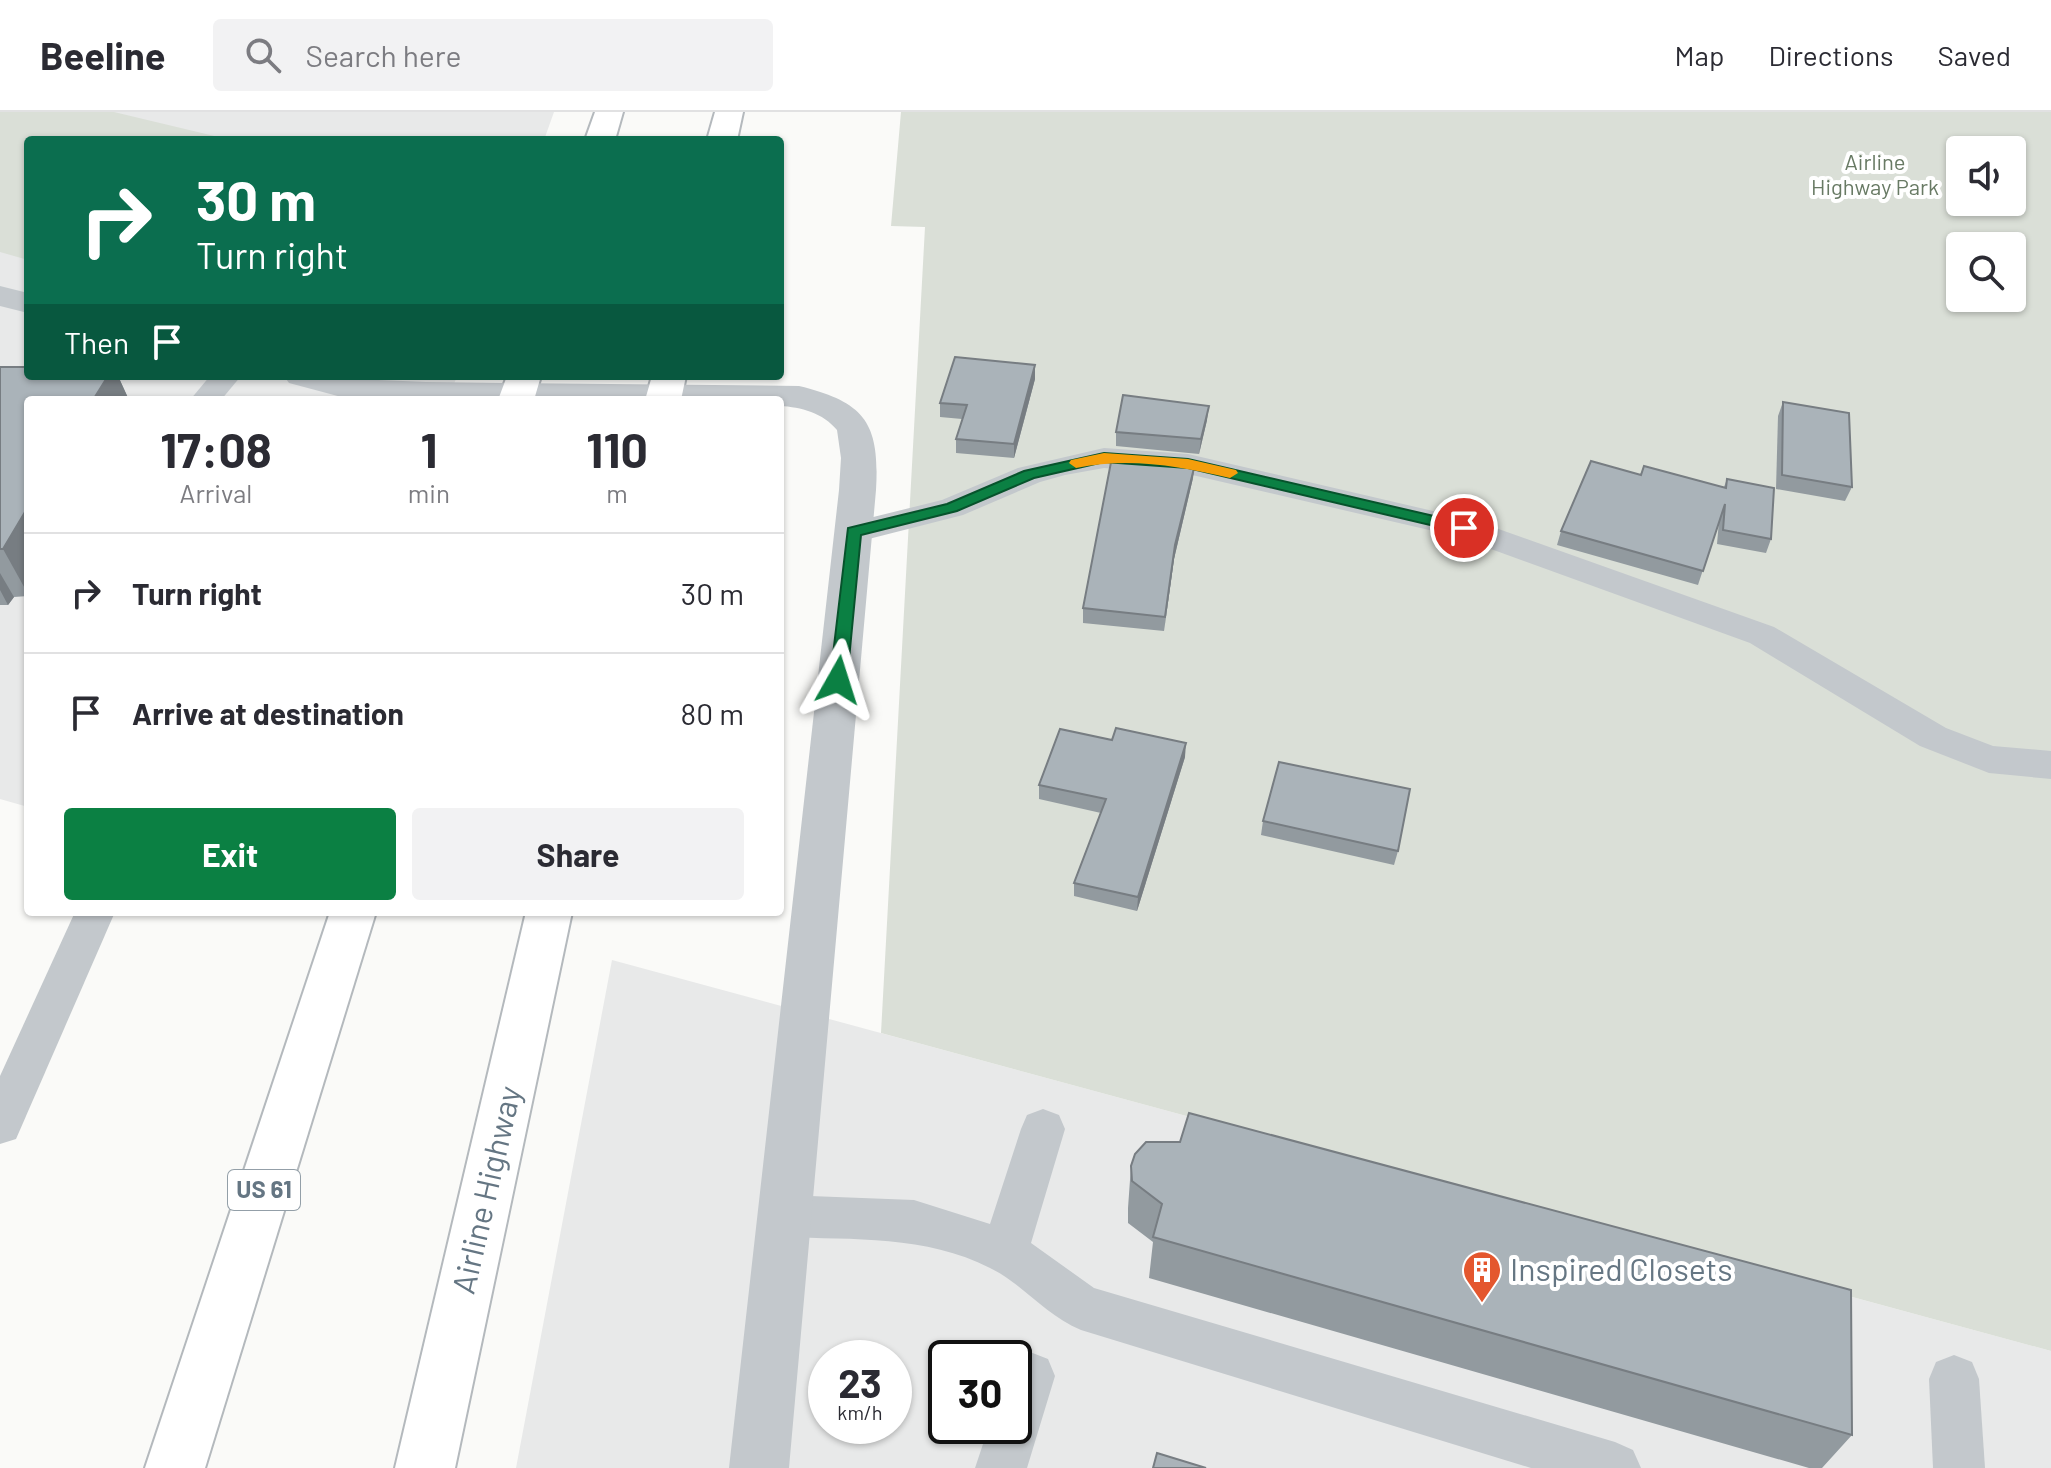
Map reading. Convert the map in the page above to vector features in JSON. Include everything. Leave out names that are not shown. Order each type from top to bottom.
[{"type":"highway","points":[[601,136],[609,112]]},
{"type":"highway","points":[[723,136],[729,112]]},
{"type":"highway","name":"US 61","points":[[175,1468],[352,916]]},
{"type":"highway","name":"Airline Highway","points":[[425,1468],[548,916]]},
{"type":"street","points":[[0,296],[24,302]]},
{"type":"street","points":[[316,380],[349,389],[410,396],[519,389],[665,390],[799,396],[829,406],[851,423],[859,447],[853,532],[759,1468]]},
{"type":"lane","points":[[208,396],[222,380]]},
{"type":"lane","points":[[853,532],[952,508],[1029,475],[1063,466],[1104,458],[1188,464],[1479,533],[1762,635],[1933,737],[1989,759],[2051,765]]},
{"type":"lane","points":[[0,1125],[93,916]]},
{"type":"lane","points":[[1005,1251],[1043,1129]]},
{"type":"lane","points":[[784,1216],[914,1221],[1005,1251],[1081,1307],[1615,1468]]},
{"type":"lane","points":[[1954,1379],[1959,1468]]},
{"type":"lane","points":[[1001,1468],[1009,1444]]},
{"type":"shaded area","points":[[0,112],[554,112],[545,136],[24,136],[24,380],[456,380],[450,396],[24,396],[24,806],[0,799]]},
{"type":"shaded area","points":[[612,960],[2051,1351],[2051,1468],[516,1468]]},
{"type":"green space","points":[[0,112],[114,112],[214,136],[24,136],[24,259],[0,252]]},
{"type":"green space","name":"Airline Highway Park","points":[[901,112],[2051,112],[2051,1351],[881,1033],[925,227],[891,226]]},
{"type":"building","points":[[955,357],[1035,365],[1014,444],[956,439],[967,405],[940,403]]},
{"type":"building","points":[[0,367],[24,367],[24,380],[106,380],[96,396],[24,396],[24,514],[3,549],[0,549]]},
{"type":"building","points":[[1123,395],[1209,406],[1201,439],[1116,432]]},
{"type":"building","points":[[1783,402],[1849,413],[1852,487],[1782,475]]},
{"type":"building","points":[[1112,457],[1195,464],[1175,545],[1165,617],[1083,608]]},
{"type":"building","points":[[1591,461],[1641,475],[1644,466],[1726,488],[1727,479],[1774,488],[1771,539],[1723,530],[1725,504],[1703,571],[1561,531]]},
{"type":"building","points":[[1116,728],[1186,743],[1138,897],[1074,883],[1106,799],[1039,785],[1060,729],[1112,740]]},
{"type":"building","points":[[1279,762],[1410,789],[1398,851],[1263,821]]},
{"type":"building","name":"Inspired Closets","points":[[1189,1113],[1851,1290],[1852,1435],[1153,1237],[1162,1204],[1132,1181],[1131,1166],[1135,1154],[1146,1142],[1180,1142]]},
{"type":"building","points":[[1157,1453],[1206,1468],[1153,1468]]},
{"type":"slow traffic","points":[[1076,463],[1104,458],[1141,458],[1230,473]]},
{"type":"place","name":"Inspired Closets","points":[[1482,1304]]},
{"type":"route","points":[[838,680],[853,532],[952,508],[1029,475],[1063,466],[1104,458],[1141,458],[1188,464],[1464,528]]}]
